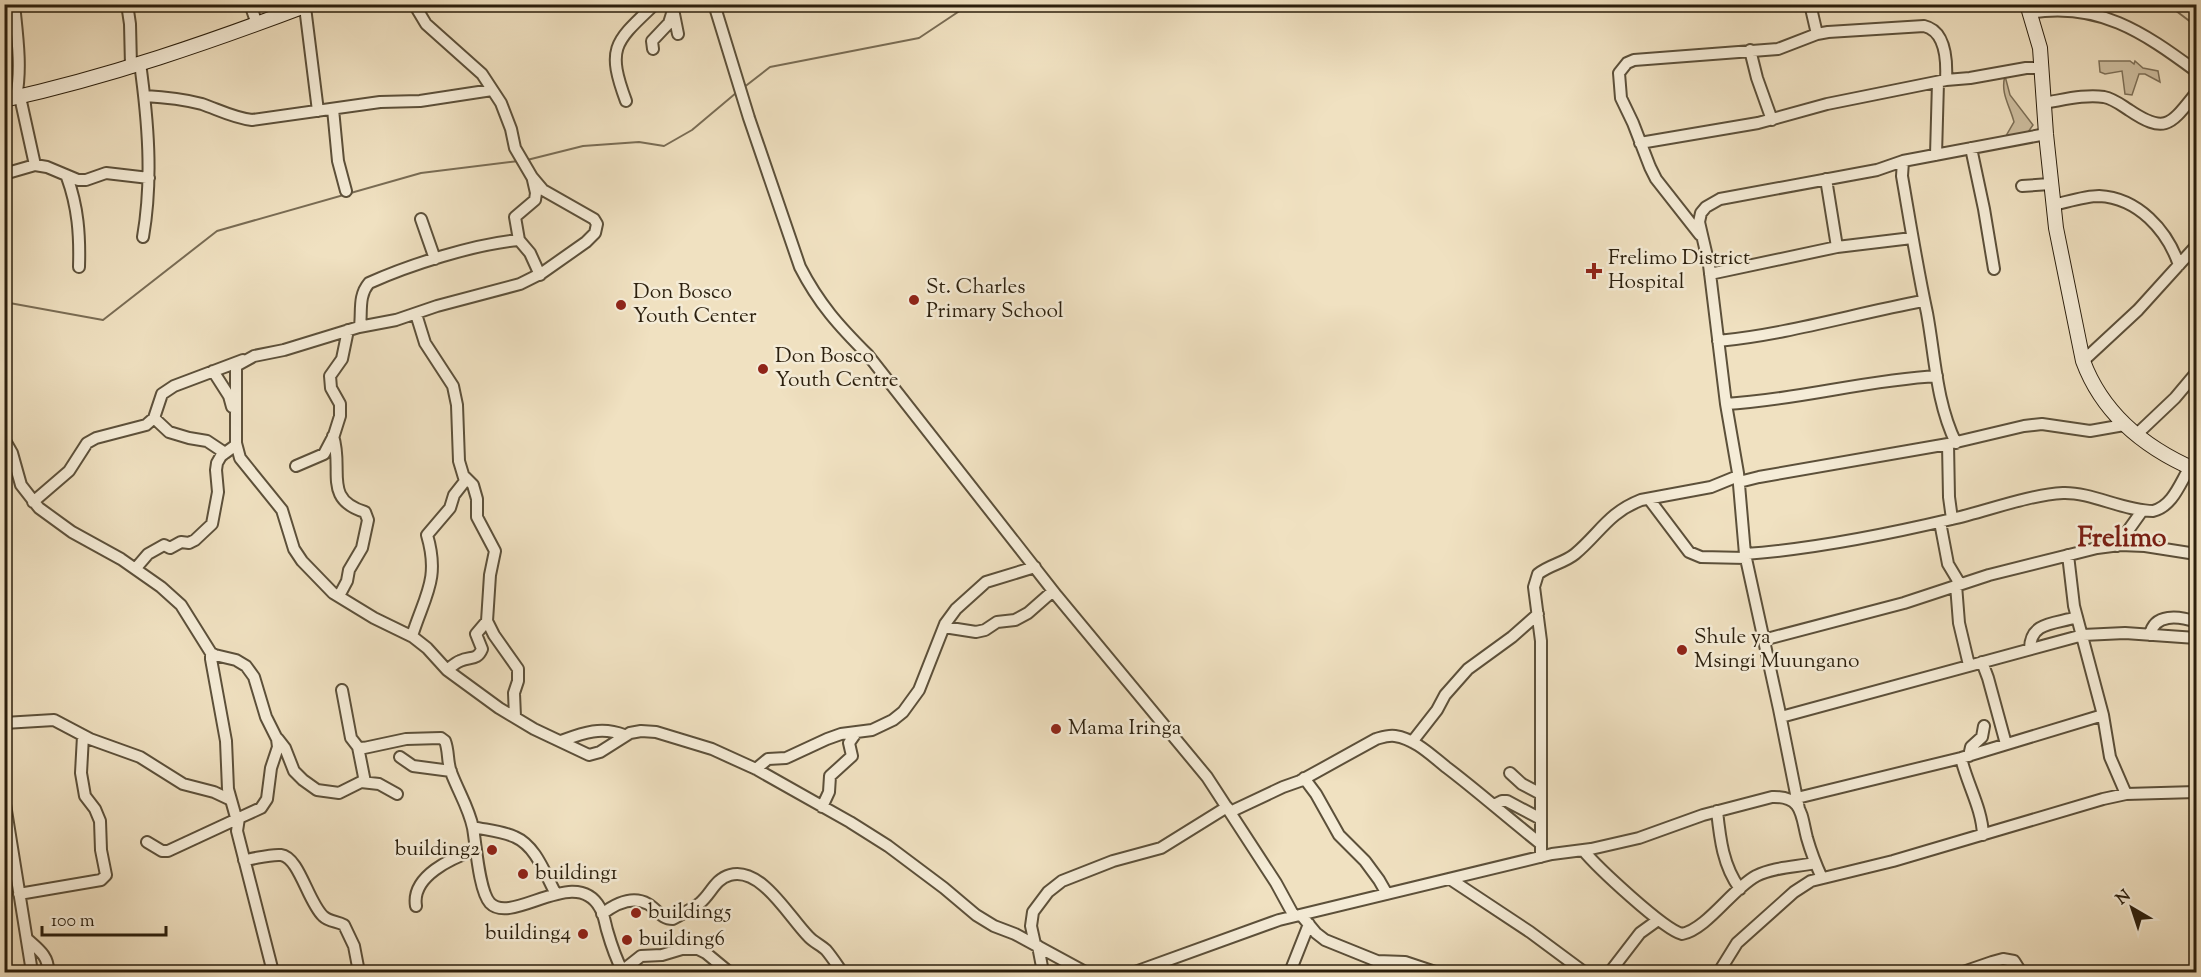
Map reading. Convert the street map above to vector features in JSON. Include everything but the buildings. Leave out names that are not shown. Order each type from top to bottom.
[{"type":"street","points":[[14,4],[18,52],[18,87],[14,98],[35,165]]},
{"type":"street","points":[[127,4],[135,65],[145,96],[149,178],[143,237]]},
{"type":"street","points":[[250,4],[257,24]]},
{"type":"street","points":[[33,502],[69,471],[87,443],[96,438],[146,425],[154,418],[162,394],[174,386],[246,359],[284,350],[360,326],[396,320],[437,306],[520,284],[540,274],[586,242],[594,233],[597,224],[594,219],[543,190],[532,177],[515,148],[505,112],[482,74],[426,24],[414,4]]},
{"type":"street","points":[[626,101],[615,64],[616,51],[624,36],[655,4]]},
{"type":"street","points":[[714,4],[749,118],[800,267],[811,288],[835,322],[868,355],[1053,591],[1187,750],[1297,915],[1325,940],[1377,961],[1405,962],[1436,972]]},
{"type":"street","points":[[1810,4],[1817,34]]},
{"type":"street","points":[[14,98],[63,87],[135,65],[307,6],[318,111]]},
{"type":"street","points":[[674,9],[678,34]]},
{"type":"street","points":[[653,49],[652,41],[666,27],[674,9]]},
{"type":"street","points":[[1649,499],[1689,552],[1701,557],[1745,556],[1858,539],[1940,522],[2037,497],[2065,493],[2142,511],[2157,510],[2166,505],[2193,469],[2136,435],[2124,425],[2099,395],[2084,361],[2056,228],[2050,184],[2040,48],[2028,9],[2073,9],[2112,20],[2148,38],[2196,71]]},
{"type":"street","points":[[1702,236],[1656,179],[1621,98],[1619,73],[1627,63],[1634,60],[1778,49],[1817,34],[1888,27],[1931,27],[1939,34],[1947,69],[1942,81],[1936,155]]},
{"type":"street","points":[[1750,50],[1772,120]]},
{"type":"street","points":[[1640,143],[1772,120],[1827,104],[1942,81],[2026,68],[2041,68]]},
{"type":"street","points":[[145,96],[165,97],[199,104],[238,118],[252,120],[380,102],[420,101],[492,90]]},
{"type":"street","points":[[2043,103],[2105,97],[2145,120],[2161,125],[2171,121],[2196,93]]},
{"type":"street","points":[[333,109],[338,161],[346,191]]},
{"type":"street","points":[[1822,879],[1806,835],[1798,803],[1745,556],[1738,479],[1710,274],[1699,222],[1701,213],[1706,207],[1720,199],[1877,170],[1903,161],[2046,134]]},
{"type":"street","points":[[1971,148],[1994,269]]},
{"type":"street","points":[[1903,161],[1902,176],[1912,238],[1936,376],[1952,443],[1949,497],[1952,519]]},
{"type":"street","points":[[4,174],[35,165],[47,167],[78,180],[86,180],[106,173],[149,178]]},
{"type":"street","points":[[67,177],[77,211],[80,232],[78,267]]},
{"type":"street","points":[[532,177],[536,192],[535,200],[515,217],[519,240],[530,253],[540,274]]},
{"type":"street","points":[[1826,179],[1837,247]]},
{"type":"street","points":[[2022,186],[2050,184]]},
{"type":"street","points":[[2053,205],[2096,196],[2121,200],[2136,208],[2160,229],[2174,250],[2179,265]]},
{"type":"street","points":[[421,219],[435,259]]},
{"type":"street","points":[[1710,274],[1837,247],[1912,238]]},
{"type":"street","points":[[360,326],[362,291],[369,283],[435,259],[474,248],[519,240]]},
{"type":"street","points":[[2084,361],[2138,310],[2196,246]]},
{"type":"street","points":[[1718,340],[1758,337],[1795,330],[1923,301]]},
{"type":"street","points":[[416,314],[425,343],[453,386],[458,405],[459,461],[465,477],[473,484],[477,499],[477,517],[495,551],[490,575],[487,621],[518,669],[518,681],[514,693],[515,717]]},
{"type":"street","points":[[296,466],[324,454],[333,436],[340,416],[340,404],[331,388],[330,376],[342,359],[348,330]]},
{"type":"street","points":[[246,359],[235,369],[236,445],[240,458],[282,510],[294,549],[302,561],[314,575],[339,596],[374,618],[412,636],[462,683],[515,717],[534,729],[589,755],[600,752],[624,735],[641,731],[656,732],[712,749],[756,769],[888,846],[944,888],[975,915],[1085,972]]},
{"type":"street","points":[[213,371],[229,396],[231,406],[236,411]]},
{"type":"street","points":[[2136,435],[2175,398],[2196,373]]},
{"type":"street","points":[[1726,404],[1768,401],[1899,379],[1936,376]]},
{"type":"street","points":[[154,418],[169,432],[207,441],[225,453]]},
{"type":"street","points":[[1541,857],[1541,640],[1534,587],[1538,574],[1574,555],[1616,513],[1630,504],[1738,479],[1952,443],[2005,430],[2042,424],[2090,430],[2124,425]]},
{"type":"street","points":[[333,436],[338,456],[337,487],[341,499],[354,509],[365,512],[368,520],[362,548],[349,570],[347,581],[339,596]]},
{"type":"street","points":[[4,439],[12,453],[21,485],[33,502],[51,519],[136,568],[177,600],[212,652],[246,666],[254,677],[266,717],[285,748],[294,771],[303,780],[317,790],[339,793],[358,782],[365,782],[379,784],[397,794]]},
{"type":"street","points":[[136,568],[156,548],[164,544],[170,548],[181,542],[191,542],[206,532],[212,524],[218,492],[216,470],[218,463],[225,453],[236,445]]},
{"type":"street","points":[[412,636],[432,580],[432,549],[427,535],[450,508],[454,495],[464,484],[465,477]]},
{"type":"street","points":[[2116,546],[2142,511]]},
{"type":"street","points":[[1940,522],[1946,559],[1958,584],[1959,623],[1969,665]]},
{"type":"street","points":[[1763,640],[1835,623],[1958,584],[2068,555],[2116,546],[2145,546],[2196,554]]},
{"type":"street","points":[[2068,555],[2077,617],[2103,715],[2110,757],[2126,794]]},
{"type":"street","points":[[756,769],[768,759],[786,758],[827,739],[872,729],[893,720],[903,712],[920,690],[944,627],[962,604],[986,582],[1035,567]]},
{"type":"street","points":[[944,627],[976,632],[985,630],[997,622],[1015,620],[1028,613],[1053,591]]},
{"type":"street","points":[[1412,742],[1437,710],[1445,695],[1468,669],[1512,637],[1538,614]]},
{"type":"street","points":[[2030,649],[2031,636],[2036,630],[2077,617]]},
{"type":"street","points":[[2150,635],[2151,627],[2159,620],[2176,618],[2196,622]]},
{"type":"street","points":[[447,670],[461,660],[473,658],[481,653],[482,649],[476,634],[487,621]]},
{"type":"street","points":[[1781,717],[2083,635],[2125,633],[2196,638]]},
{"type":"street","points":[[212,652],[211,659],[226,741],[228,789],[273,972]]},
{"type":"street","points":[[1982,662],[2006,744]]},
{"type":"street","points":[[342,690],[351,738],[358,747],[365,782]]},
{"type":"street","points":[[1135,972],[1297,915],[1541,857],[1640,838],[1717,811],[1772,797],[1782,797],[1798,803],[1965,757],[2103,715]]},
{"type":"street","points":[[4,723],[54,720],[82,736],[140,757],[183,784],[214,792],[231,800]]},
{"type":"street","points":[[1983,835],[1981,816],[1969,786],[1965,757],[1971,747],[1982,738],[1984,726]]},
{"type":"street","points":[[561,741],[600,730],[624,735]]},
{"type":"street","points":[[822,807],[830,792],[830,776],[852,756],[849,743],[856,733]]},
{"type":"street","points":[[1043,972],[1031,917],[1053,888],[1085,871],[1161,848],[1229,810],[1296,783],[1341,760],[1364,745],[1387,735],[1412,742],[1541,844]]},
{"type":"street","points":[[19,894],[101,880],[105,875],[100,821],[86,796],[81,773],[82,736]]},
{"type":"street","points":[[358,747],[441,738],[447,743],[451,771],[473,827],[475,850],[486,898],[492,905],[505,908],[515,907],[567,892],[586,895],[600,907],[622,972],[641,956],[662,956],[682,949],[706,953],[729,972]]},
{"type":"street","points":[[147,842],[162,851],[168,851],[261,808],[267,799],[278,739]]},
{"type":"street","points":[[400,757],[413,766],[451,771]]},
{"type":"street","points":[[1510,772],[1522,784],[1541,794]]},
{"type":"street","points":[[1304,778],[1316,794],[1339,835],[1372,869],[1387,894]]},
{"type":"street","points":[[1719,972],[1737,943],[1802,886],[2103,799],[2126,794],[2196,792]]},
{"type":"street","points":[[4,798],[32,972]]},
{"type":"street","points":[[1494,805],[1507,801],[1541,819]]},
{"type":"street","points":[[1717,811],[1727,865],[1730,875],[1740,889]]},
{"type":"street","points":[[473,827],[504,833],[527,844],[556,894]]},
{"type":"street","points":[[416,906],[417,892],[429,876],[441,866],[475,850]]},
{"type":"street","points":[[1584,850],[1606,873],[1659,920],[1675,932],[1688,933],[1755,877],[1772,870],[1815,863]]},
{"type":"street","points":[[244,860],[283,855],[290,859],[319,912],[325,918],[344,925],[354,946],[359,972]]},
{"type":"street","points":[[602,914],[621,902],[638,900],[648,904],[664,917],[673,919],[699,904],[724,877],[730,874],[742,874],[758,880],[791,914],[809,938],[828,952],[842,972]]},
{"type":"street","points":[[1450,879],[1530,932],[1584,972]]},
{"type":"street","points":[[1610,972],[1640,933],[1659,920]]},
{"type":"street","points":[[1290,972],[1309,924]]},
{"type":"street","points":[[27,939],[46,957],[48,972]]},
{"type":"street","points":[[1963,972],[2003,959],[2014,962],[2020,972]]},
{"type":"shaded area","points":[[2099,61],[2130,61],[2134,64],[2135,61],[2143,68],[2158,71],[2160,82],[2145,74],[2139,74],[2132,95],[2125,94],[2122,71],[2105,74],[2100,72]]},
{"type":"shaded area","points":[[2005,76],[2010,95],[2033,125],[2026,135],[2003,141],[2014,122],[2005,94]]},
{"type":"waterway","points":[[743,88],[770,67],[919,38],[970,4]]},
{"type":"waterway","points":[[2167,4],[2196,26]]},
{"type":"waterway","points":[[527,160],[583,146],[639,142],[664,146],[692,130],[736,93]]},
{"type":"waterway","points":[[4,302],[103,320],[217,231],[421,173],[519,161]]},
{"type":"place","name":"Frelimo District Hospital","points":[[1594,271]]},
{"type":"place","name":"St. Charles Primary School","points":[[914,300]]},
{"type":"place","name":"Don Bosco Youth Center","points":[[621,305]]},
{"type":"place","name":"Don Bosco Youth Centre","points":[[763,369]]},
{"type":"place","name":"Shule ya Msingi Muungano","points":[[1682,650]]},
{"type":"place","name":"Mama Iringa","points":[[1056,729]]},
{"type":"place","name":"building2","points":[[492,850]]},
{"type":"place","name":"building1","points":[[523,874]]},
{"type":"place","name":"building5","points":[[636,913]]},
{"type":"place","name":"building4","points":[[583,934]]},
{"type":"place","name":"building6","points":[[627,940]]},
{"type":"district","name":"Frelimo","points":[[2122,539]]}]
